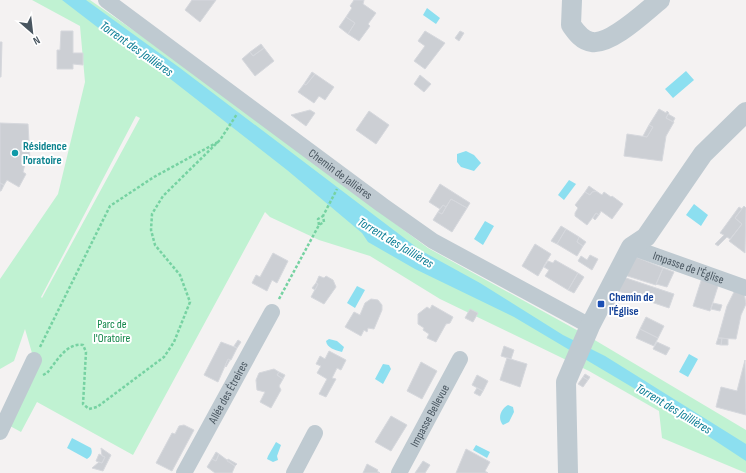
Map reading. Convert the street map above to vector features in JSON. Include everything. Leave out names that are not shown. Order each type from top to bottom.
[{"type":"street","name":"Chemin de Jallières","points":[[106,0],[376,201],[433,241],[588,330]]},
{"type":"street","points":[[572,0],[571,25],[579,36],[591,42],[602,42],[612,37],[660,0]]},
{"type":"street","points":[[568,473],[566,382],[588,330],[631,247],[646,237],[703,154],[746,112]]},
{"type":"street","name":"Impasse de l'Église","points":[[631,247],[746,288]]},
{"type":"street","name":"Allée des Étreires","points":[[184,473],[272,312]]},
{"type":"street","name":"Impasse Bellevue","points":[[399,473],[460,359]]},
{"type":"street","points":[[0,432],[34,360]]},
{"type":"street","points":[[294,473],[315,433]]},
{"type":"path","points":[[24,383],[47,373],[70,347],[77,344],[83,345],[86,352],[83,404],[89,409],[97,407],[164,356],[174,342],[190,302],[180,275],[155,245],[151,230],[152,214],[163,196],[220,140],[240,108]]},
{"type":"path","points":[[34,360],[110,206],[154,178],[220,140]]},
{"type":"path","points":[[272,312],[319,225],[324,222],[324,215],[340,183]]},
{"type":"path","points":[[319,225],[318,219],[324,215]]},
{"type":"green space","name":"Parc de l'Oratoire","points":[[32,0],[90,0],[169,55],[428,248],[593,339],[746,430],[746,473],[662,438],[659,411],[589,371],[440,299],[370,256],[319,240],[270,217],[265,212],[133,455],[37,402],[21,432],[10,426],[34,360],[25,329],[14,361],[0,369],[0,279],[58,194],[85,82],[80,26]],"holes":[[[136,116],[140,118],[42,298],[41,297]]]},
{"type":"water","name":"Torrent des Jaillières","points":[[62,0],[86,0],[180,68],[420,250],[480,283],[563,335],[605,356],[746,444],[746,461],[647,396],[514,317],[415,269],[368,242],[362,233],[287,170],[164,74],[150,61],[105,33]]},
{"type":"water","points":[[427,8],[440,18],[436,24],[423,15]]},
{"type":"water","points":[[686,71],[694,80],[673,98],[665,89]]},
{"type":"water","points":[[466,151],[474,155],[481,163],[474,171],[461,167],[457,162],[457,154]]},
{"type":"water","points":[[569,180],[576,184],[564,200],[558,195]]},
{"type":"water","points":[[694,204],[708,215],[701,226],[686,215]]},
{"type":"water","points":[[485,221],[494,226],[483,245],[474,239]]},
{"type":"water","points":[[357,286],[365,290],[355,308],[347,303]]},
{"type":"water","points":[[329,339],[337,341],[344,347],[342,352],[328,345],[326,341]]},
{"type":"water","points":[[689,354],[698,359],[688,377],[679,372]]},
{"type":"water","points":[[383,364],[389,365],[391,369],[383,384],[375,379]]},
{"type":"water","points":[[508,405],[513,407],[514,412],[509,422],[503,425],[500,417],[503,409]]},
{"type":"water","points":[[72,438],[91,448],[92,451],[90,457],[87,459],[67,448]]},
{"type":"water","points":[[276,442],[281,445],[277,456],[278,460],[273,462],[267,459]]},
{"type":"water","points":[[476,445],[490,452],[487,458],[473,450]]},
{"type":"building","points":[[192,0],[216,0],[200,22],[185,10]]},
{"type":"building","points":[[354,0],[364,0],[363,4],[376,13],[368,24],[370,26],[359,41],[348,34],[355,23],[346,17],[352,8],[350,6]]},
{"type":"building","points":[[346,17],[355,23],[348,34],[339,27]]},
{"type":"building","points":[[61,31],[73,31],[73,53],[83,53],[83,65],[73,64],[73,69],[57,69],[57,50],[60,50]]},
{"type":"building","points":[[425,31],[445,43],[425,69],[414,61],[425,46],[418,41]]},
{"type":"building","points":[[460,31],[464,33],[459,41],[455,38]]},
{"type":"building","points":[[0,42],[2,42],[1,77],[0,77]]},
{"type":"building","points":[[261,44],[264,48],[253,56],[250,52]]},
{"type":"building","points":[[264,48],[274,61],[255,76],[242,59],[250,52],[253,56]]},
{"type":"building","points":[[312,72],[315,74],[306,85],[304,84]]},
{"type":"building","points":[[315,74],[334,87],[325,100],[319,96],[314,103],[298,92]]},
{"type":"building","points":[[420,75],[431,84],[424,92],[414,84]]},
{"type":"building","points":[[659,109],[666,113],[667,111],[669,113],[666,118],[674,122],[666,136],[662,161],[624,156],[627,134],[647,137],[653,127],[649,125]]},
{"type":"building","points":[[310,110],[315,113],[306,126],[291,115]]},
{"type":"building","points":[[369,111],[389,125],[376,144],[356,130]]},
{"type":"building","points":[[668,114],[675,118],[673,122],[666,118]]},
{"type":"building","name":"Résidence l'oratoire","points":[[0,123],[28,124],[30,160],[26,160],[23,172],[26,174],[19,187],[7,180],[4,185],[0,183]]},
{"type":"building","points":[[649,125],[653,127],[647,137],[643,136]]},
{"type":"building","points":[[0,183],[4,185],[1,191],[0,191]]},
{"type":"building","points":[[440,184],[470,203],[467,208],[451,199],[446,207],[443,205],[440,209],[429,202]]},
{"type":"building","points":[[589,186],[596,191],[592,192],[590,195],[585,192]]},
{"type":"building","points":[[596,191],[602,195],[604,192],[623,204],[612,219],[601,211],[599,215],[596,213],[587,225],[575,216],[578,208],[575,205],[585,192],[590,195],[592,192]]},
{"type":"building","points":[[451,199],[467,208],[452,232],[433,220],[438,212],[442,214]]},
{"type":"building","points":[[443,205],[446,207],[442,214],[438,212]]},
{"type":"building","points":[[744,206],[746,208],[745,253],[729,241],[742,224],[735,218]]},
{"type":"building","points":[[739,207],[742,209],[735,218],[742,224],[730,239],[727,237],[718,246],[715,244],[724,235],[720,233]]},
{"type":"building","points":[[596,213],[599,215],[595,220],[593,218]]},
{"type":"building","points":[[561,226],[566,229],[557,244],[551,241]]},
{"type":"building","points":[[566,229],[579,237],[577,242],[583,246],[577,256],[557,244]]},
{"type":"building","points":[[579,237],[586,242],[583,246],[577,242]]},
{"type":"building","points":[[535,244],[551,254],[538,276],[522,266]]},
{"type":"building","points":[[273,253],[288,261],[277,283],[272,280],[267,291],[252,283],[256,275],[260,277]]},
{"type":"building","points":[[590,255],[598,259],[592,270],[578,261],[581,256],[587,260]]},
{"type":"building","points":[[631,255],[663,268],[656,285],[621,274]]},
{"type":"building","points":[[555,260],[578,273],[568,290],[545,276],[549,270],[544,267],[548,261],[553,263]]},
{"type":"building","points":[[663,268],[674,272],[667,287],[656,284]]},
{"type":"building","points":[[578,273],[584,277],[574,293],[568,290]]},
{"type":"building","points":[[319,276],[324,278],[326,276],[333,280],[336,287],[324,304],[311,297],[318,284],[316,283]]},
{"type":"building","points":[[620,276],[674,294],[669,308],[615,290]]},
{"type":"building","points":[[702,278],[719,283],[710,311],[693,306]]},
{"type":"building","points":[[316,283],[318,284],[315,290],[312,288]]},
{"type":"building","points":[[736,288],[744,292],[746,304],[741,315],[736,339],[718,338],[727,306]]},
{"type":"building","points":[[371,299],[378,300],[382,305],[382,310],[374,329],[368,328],[367,332],[364,330],[361,336],[345,327],[354,312],[360,315],[365,303]]},
{"type":"building","points":[[612,299],[619,302],[615,313],[608,311]]},
{"type":"building","points":[[713,303],[722,305],[720,311],[711,309]]},
{"type":"building","points":[[432,305],[453,317],[450,323],[446,324],[436,342],[427,338],[429,334],[418,324],[418,314],[427,307],[430,309]]},
{"type":"building","points":[[470,309],[478,313],[473,322],[465,318]]},
{"type":"building","points":[[646,317],[664,326],[658,338],[640,329]]},
{"type":"building","points":[[640,329],[658,338],[654,346],[636,338]]},
{"type":"building","points":[[718,338],[722,338],[721,345],[716,344]]},
{"type":"building","points":[[722,338],[728,339],[728,345],[721,345]]},
{"type":"building","points":[[238,340],[241,342],[237,348],[234,346]]},
{"type":"building","points":[[221,342],[237,348],[231,360],[228,359],[218,382],[204,375]]},
{"type":"building","points":[[657,342],[670,348],[666,355],[653,349]]},
{"type":"building","points":[[504,346],[514,350],[511,359],[501,356]]},
{"type":"building","points":[[329,351],[346,360],[341,370],[337,368],[332,378],[336,379],[326,397],[319,394],[327,379],[317,373],[321,366],[316,364],[320,356],[325,359]]},
{"type":"building","points":[[507,358],[527,364],[520,387],[500,380]]},
{"type":"building","points":[[228,359],[230,360],[226,367],[225,366]]},
{"type":"building","points":[[745,360],[746,415],[716,407],[721,387],[737,391]]},
{"type":"building","points":[[421,362],[437,371],[422,399],[407,391]]},
{"type":"building","points":[[274,369],[279,372],[277,375],[283,379],[279,386],[281,390],[271,408],[260,402],[265,392],[257,390],[256,380],[259,373]]},
{"type":"building","points":[[279,372],[285,375],[283,379],[277,375]]},
{"type":"building","points":[[585,374],[590,377],[588,380],[583,377]]},
{"type":"building","points":[[477,375],[488,381],[483,391],[472,385]]},
{"type":"building","points":[[583,377],[588,380],[583,387],[578,384]]},
{"type":"building","points":[[477,388],[483,391],[480,396],[474,393]]},
{"type":"building","points":[[391,416],[407,425],[391,451],[375,442]]},
{"type":"building","points":[[184,425],[194,430],[172,471],[156,463],[172,433],[175,434],[179,426]]},
{"type":"building","points":[[101,448],[111,455],[103,471],[92,468],[99,462],[102,463],[105,457],[102,456]]},
{"type":"building","points":[[466,449],[490,462],[485,471],[488,473],[456,473]]},
{"type":"building","points":[[216,452],[219,454],[216,461],[212,459]]},
{"type":"building","points":[[99,454],[105,457],[102,463],[96,461]]},
{"type":"building","points":[[219,454],[235,466],[232,473],[215,473],[207,467],[212,459],[216,461]]},
{"type":"building","points":[[228,459],[237,464],[235,466],[227,461]]},
{"type":"building","points":[[423,461],[430,465],[425,473],[415,473]]},
{"type":"building","points":[[367,464],[378,470],[377,471],[380,473],[363,473]]},
{"type":"place","name":"Résidence l'oratoire","points":[[15,153]]},
{"type":"place","name":"Chemin de l'Église","points":[[601,304]]}]
